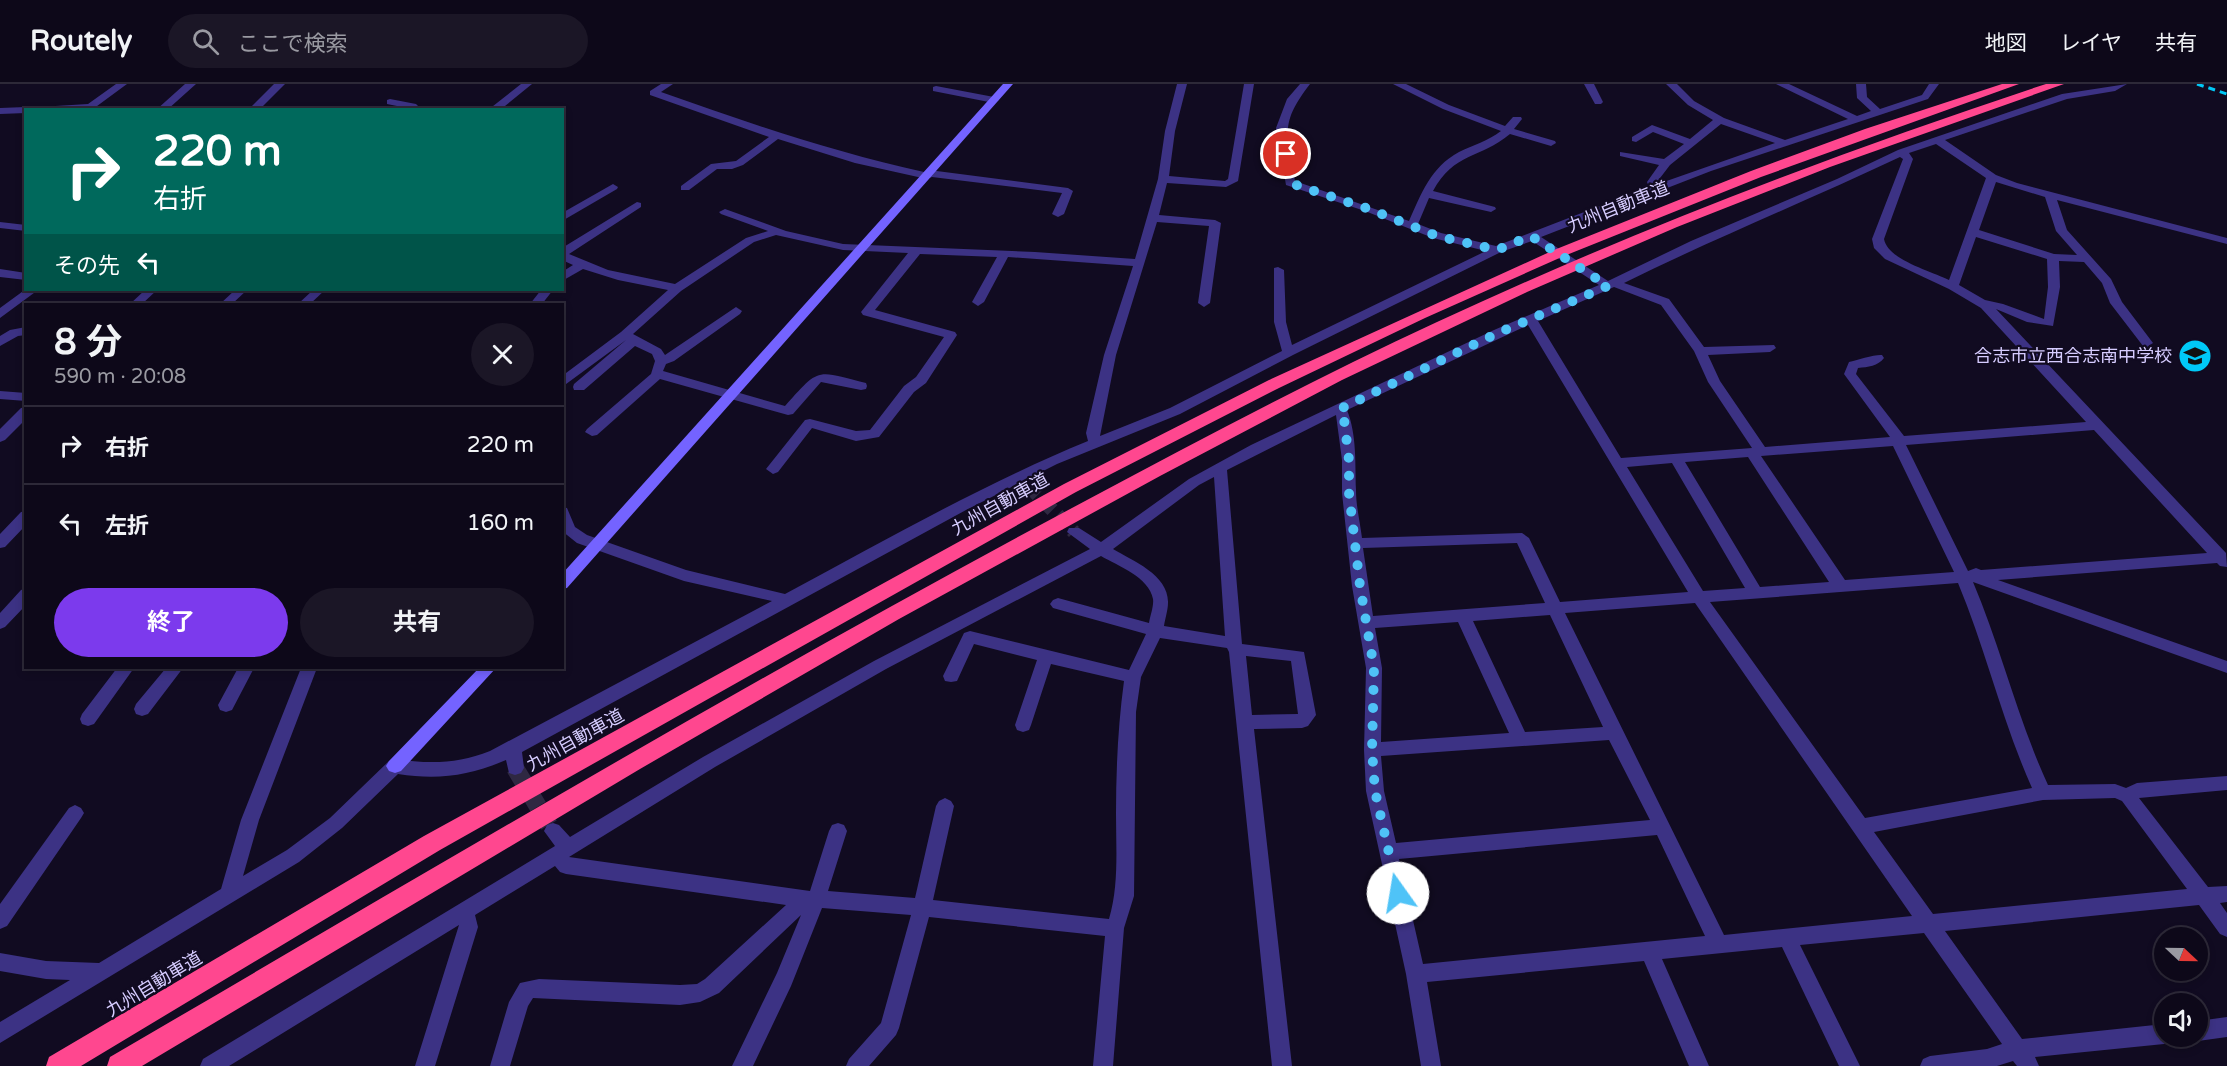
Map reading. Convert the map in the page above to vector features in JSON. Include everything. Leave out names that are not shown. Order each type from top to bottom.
[{"type":"highway","name":"九州自動車道","points":[[58,1066],[442,837],[1070,488],[1274,384],[1420,315],[1570,249],[1807,154],[2013,84]]},
{"type":"highway","points":[[119,1066],[831,647],[1060,522],[1292,400],[1445,324],[1765,188],[1889,141],[2058,84]]},
{"type":"street","points":[[73,108],[90,107],[122,84]]},
{"type":"street","points":[[183,84],[191,84]]},
{"type":"street","points":[[163,108],[191,84]]},
{"type":"street","points":[[255,108],[280,84]]},
{"type":"street","points":[[496,108],[527,84]]},
{"type":"street","points":[[668,84],[653,93],[776,136],[860,161],[928,175],[1068,191],[1058,214]]},
{"type":"street","points":[[564,582],[1008,84]]},
{"type":"street","points":[[1095,443],[1093,433],[1110,355],[1152,218],[1182,84]]},
{"type":"street","points":[[1162,179],[1226,184],[1233,181],[1249,84]]},
{"type":"street","points":[[1305,84],[1292,99],[1281,128],[1290,183],[1369,209],[1410,226],[1497,250]]},
{"type":"street","points":[[1398,84],[1446,107],[1507,131],[1551,143]]},
{"type":"street","points":[[1589,84],[1598,102]]},
{"type":"street","points":[[1671,84],[1691,103],[1720,120],[1785,143]]},
{"type":"street","points":[[1781,84],[1857,120]]},
{"type":"street","points":[[1861,84],[1862,98],[1879,113]]},
{"type":"street","points":[[394,766],[423,771],[452,771],[477,766],[513,749],[961,506],[1023,481],[1095,443],[1175,411],[1497,250],[1534,238],[1655,188],[1925,97],[1934,84]]},
{"type":"street","points":[[210,1066],[710,762],[880,665],[1102,549],[1186,487],[1220,467],[1498,333],[1902,152],[2065,96],[2115,88],[2122,84]]},
{"type":"street","points":[[936,89],[994,100]]},
{"type":"street","points":[[390,102],[413,106],[412,108]]},
{"type":"street","points":[[0,111],[24,110]]},
{"type":"street","points":[[1410,226],[1414,222],[1431,182],[1445,166],[1507,131],[1517,118]]},
{"type":"street","points":[[1655,188],[1652,182],[1666,163],[1720,120]]},
{"type":"street","points":[[1636,139],[1652,128],[1691,143]]},
{"type":"street","points":[[685,188],[715,166],[727,169],[736,166],[776,136]]},
{"type":"street","points":[[1938,140],[1992,177],[2050,196],[2227,241]]},
{"type":"street","points":[[1902,152],[1908,159],[1878,239],[1880,248],[1889,257],[1953,286],[1982,303],[2224,560]]},
{"type":"street","points":[[1624,154],[1666,163]]},
{"type":"street","points":[[1953,286],[1992,177]]},
{"type":"street","points":[[564,217],[613,187]]},
{"type":"street","points":[[1425,194],[1491,209]]},
{"type":"street","points":[[2050,196],[2062,231],[2106,282],[2116,303],[2147,343]]},
{"type":"street","points":[[564,253],[637,205]]},
{"type":"street","points":[[724,212],[825,244],[1140,263]]},
{"type":"street","points":[[1152,218],[1215,223],[1204,303]]},
{"type":"street","points":[[0,225],[24,228]]},
{"type":"street","points":[[579,387],[629,338],[636,322],[677,288],[750,240],[768,233],[783,232]]},
{"type":"street","points":[[1972,232],[2053,257],[2087,260]]},
{"type":"street","points":[[1534,238],[1608,284],[1665,302],[1700,351],[1714,382],[1841,587]]},
{"type":"street","points":[[773,470],[810,423],[856,436],[874,434],[909,389],[921,380],[951,335],[867,312],[916,250]]},
{"type":"street","points":[[978,302],[1004,254]]},
{"type":"street","points":[[564,255],[581,265],[619,277],[677,288]]},
{"type":"street","points":[[1982,303],[2004,307],[2040,323],[2049,323],[2054,287],[2053,257]]},
{"type":"street","points":[[564,277],[581,265]]},
{"type":"street","points":[[1278,270],[1281,334],[1289,352]]},
{"type":"street","points":[[0,273],[24,277]]},
{"type":"street","points":[[0,314],[31,291]]},
{"type":"street","points":[[137,303],[151,291]]},
{"type":"street","points":[[227,303],[240,291]]},
{"type":"street","points":[[305,303],[318,291]]},
{"type":"street","points":[[537,303],[546,291]]},
{"type":"street","points":[[592,432],[659,367],[736,311]]},
{"type":"street","points":[[1531,320],[1699,598],[2030,1066]]},
{"type":"street","points":[[0,330],[20,332]]},
{"type":"street","points":[[0,342],[20,332]]},
{"type":"street","points":[[629,338],[657,352],[659,367]]},
{"type":"street","points":[[564,382],[629,338]]},
{"type":"street","points":[[1700,351],[1770,348]]},
{"type":"street","points":[[1878,358],[1872,362],[1853,365],[1850,374],[1899,442],[1970,575],[1984,628],[2031,769],[2043,794]]},
{"type":"street","points":[[659,367],[730,396],[788,411],[810,382],[818,377],[861,386]]},
{"type":"street","points":[[0,395],[24,397]]},
{"type":"street","points":[[1340,409],[1344,419],[1348,450],[1349,493],[1374,668],[1372,750],[1375,791],[1416,974],[1431,1066]]},
{"type":"street","points":[[0,437],[24,413]]},
{"type":"street","points":[[1617,463],[2098,425]]},
{"type":"street","points":[[1676,458],[1756,593]]},
{"type":"street","points":[[1220,467],[1235,647],[1282,1066]]},
{"type":"street","points":[[0,543],[24,518]]},
{"type":"street","points":[[564,518],[568,530],[574,536],[597,545],[684,575],[775,596],[784,601]]},
{"type":"street","points":[[1074,532],[1149,578],[1156,586],[1161,601],[1155,632],[1133,677],[1128,712],[1125,896],[1115,928],[1103,1066]]},
{"type":"street","points":[[1356,543],[1522,538],[1614,733],[1718,942]]},
{"type":"street","points":[[1366,623],[1970,575],[2224,560]]},
{"type":"street","points":[[1970,575],[2227,667]]},
{"type":"street","points":[[0,623],[24,597]]},
{"type":"street","points":[[1058,604],[1155,632],[1249,650],[1298,656],[1308,715],[1302,721],[1243,722]]},
{"type":"street","points":[[1463,616],[1520,739]]},
{"type":"street","points":[[950,628],[970,637],[1133,677]]},
{"type":"street","points":[[951,676],[970,637]]},
{"type":"street","points":[[1023,725],[1046,656]]},
{"type":"street","points":[[88,719],[125,669]]},
{"type":"street","points":[[142,709],[174,669]]},
{"type":"street","points":[[226,705],[245,669]]},
{"type":"street","points":[[229,895],[250,820],[309,669]]},
{"type":"street","points":[[0,1033],[314,841],[356,805],[487,669]]},
{"type":"street","points":[[1372,750],[1614,733]]},
{"type":"street","points":[[513,749],[515,768]]},
{"type":"street","points":[[2128,796],[2138,790],[2227,783]]},
{"type":"street","points":[[1860,826],[2043,794],[2115,791],[2128,796],[2227,928]]},
{"type":"street","points":[[856,1066],[889,1028],[922,907],[945,806]]},
{"type":"street","points":[[0,920],[75,813]]},
{"type":"street","points":[[1389,852],[1662,826]]},
{"type":"street","points":[[553,831],[566,866],[811,900],[854,900],[1115,928]]},
{"type":"street","points":[[742,1066],[780,994],[811,900],[838,831]]},
{"type":"street","points":[[1416,974],[1718,942],[1930,925],[2227,894]]},
{"type":"street","points":[[500,1066],[519,1002],[527,990],[539,988],[680,995],[700,993],[712,986],[811,900]]},
{"type":"street","points":[[425,1066],[469,927],[465,911]]},
{"type":"street","points":[[1787,938],[1850,1066]]},
{"type":"street","points":[[1649,951],[1699,1066]]},
{"type":"street","points":[[0,962],[46,970],[102,972]]},
{"type":"street","points":[[2208,1029],[2227,1028]]},
{"type":"street","points":[[1930,1066],[1988,1059],[2018,1049],[2154,1035]]},
{"type":"tunnel","points":[[1028,485],[1074,532]]},
{"type":"tunnel","points":[[515,768],[549,825]]},
{"type":"railway","points":[[2197,84],[2227,94]]},
{"type":"place","name":"合志市立西合志南中学校","points":[[2195,356]]},
{"type":"route","points":[[1286,154],[1290,183],[1351,202],[1437,236],[1497,250],[1531,236],[1608,286],[1498,333],[1340,409],[1344,419],[1349,460],[1349,493],[1360,586],[1374,668],[1372,750],[1375,791],[1398,893]]}]
